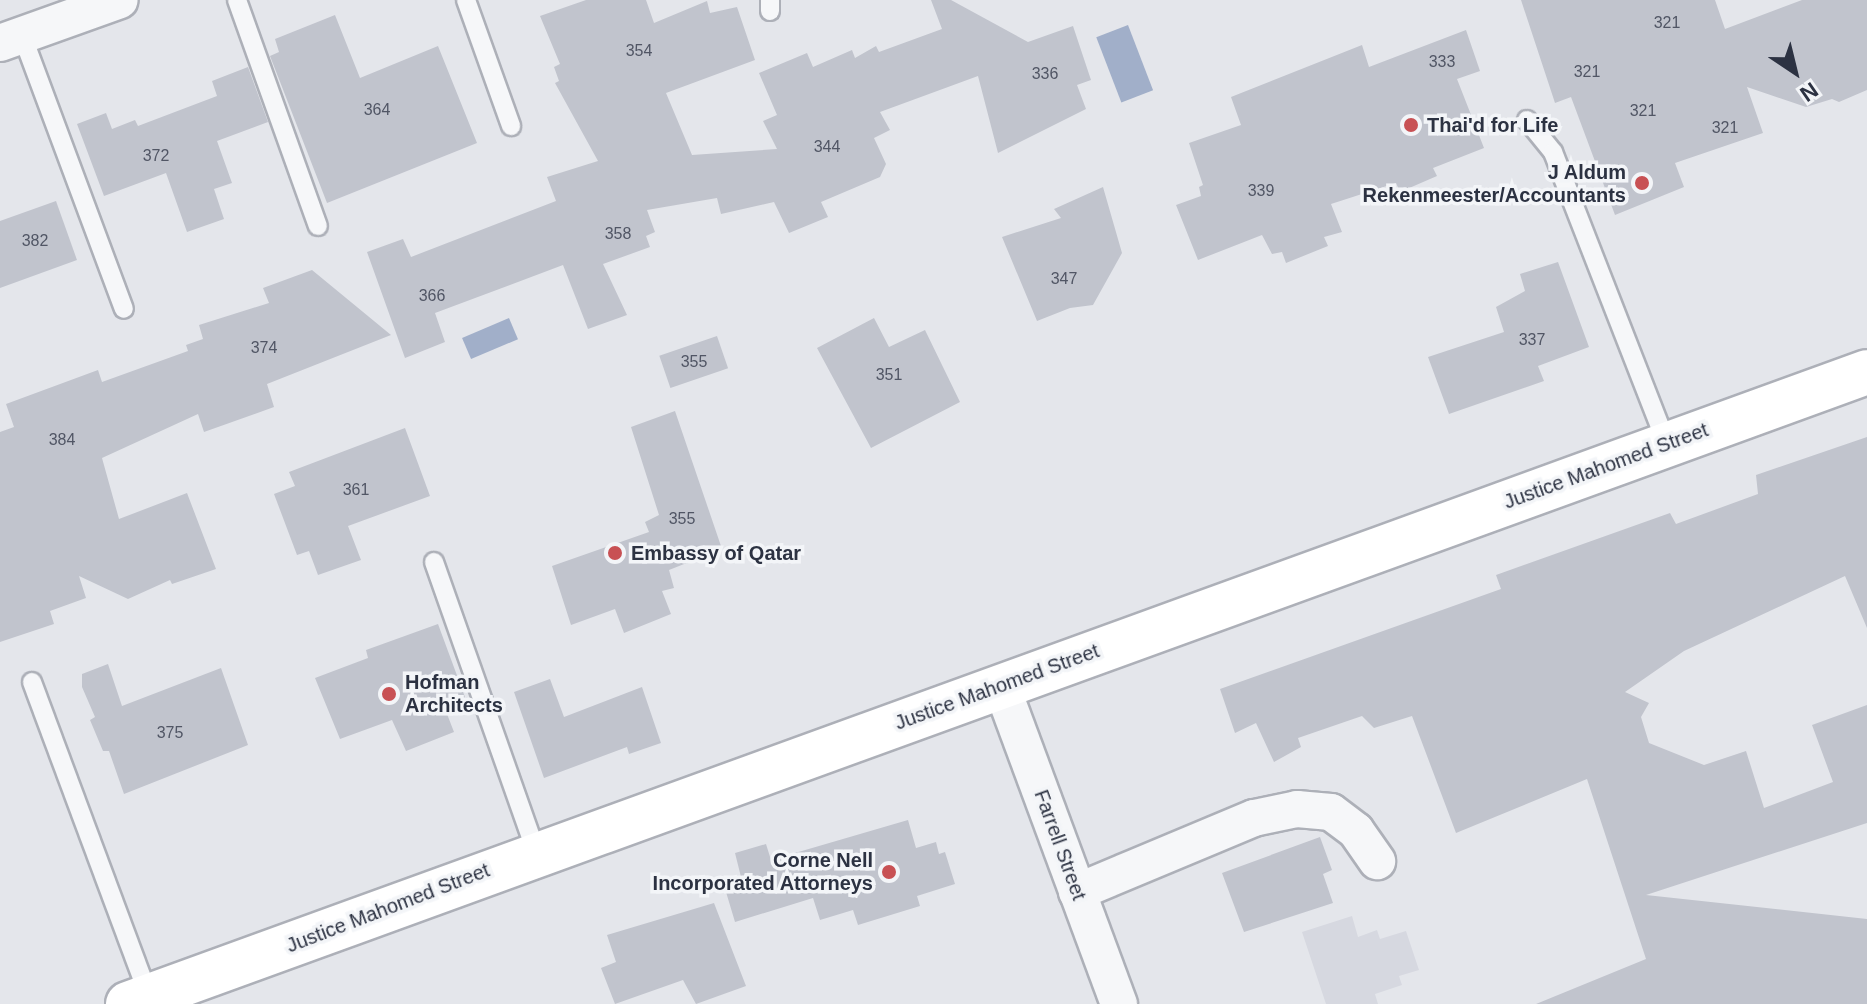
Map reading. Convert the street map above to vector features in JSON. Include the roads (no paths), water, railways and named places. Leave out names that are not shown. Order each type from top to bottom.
[{"type":"main road","name":"Justice Mahomed Street","points":[[139,1000],[1867,372]]},
{"type":"street","points":[[11,39],[120,0]]},
{"type":"street","name":"Farrell Street","points":[[1001,685],[1119,1004]]},
{"type":"street","points":[[1077,892],[1254,818],[1297,809],[1331,812],[1356,831],[1377,861]]},
{"type":"lane","points":[[237,0],[318,226]]},
{"type":"lane","points":[[466,0],[511,126]]},
{"type":"lane","points":[[11,39],[124,309]]},
{"type":"lane","points":[[1527,120],[1553,152],[1667,445]]},
{"type":"lane","points":[[434,562],[537,855]]},
{"type":"lane","points":[[32,682],[139,1000]]},
{"type":"water","points":[[1128,25],[1153,90],[1121,103],[1096,37]]},
{"type":"water","points":[[509,318],[518,339],[471,359],[462,338]]},
{"type":"place","name":"Thai'd for Life","points":[[1411,125]]},
{"type":"place","name":"J Aldum Rekenmeester/Accountants","points":[[1642,183]]},
{"type":"place","name":"Embassy of Qatar","points":[[615,553]]},
{"type":"place","name":"Hofman Architects","points":[[389,694]]},
{"type":"place","name":"Corne Nell Incorporated Attorneys","points":[[889,872]]}]
